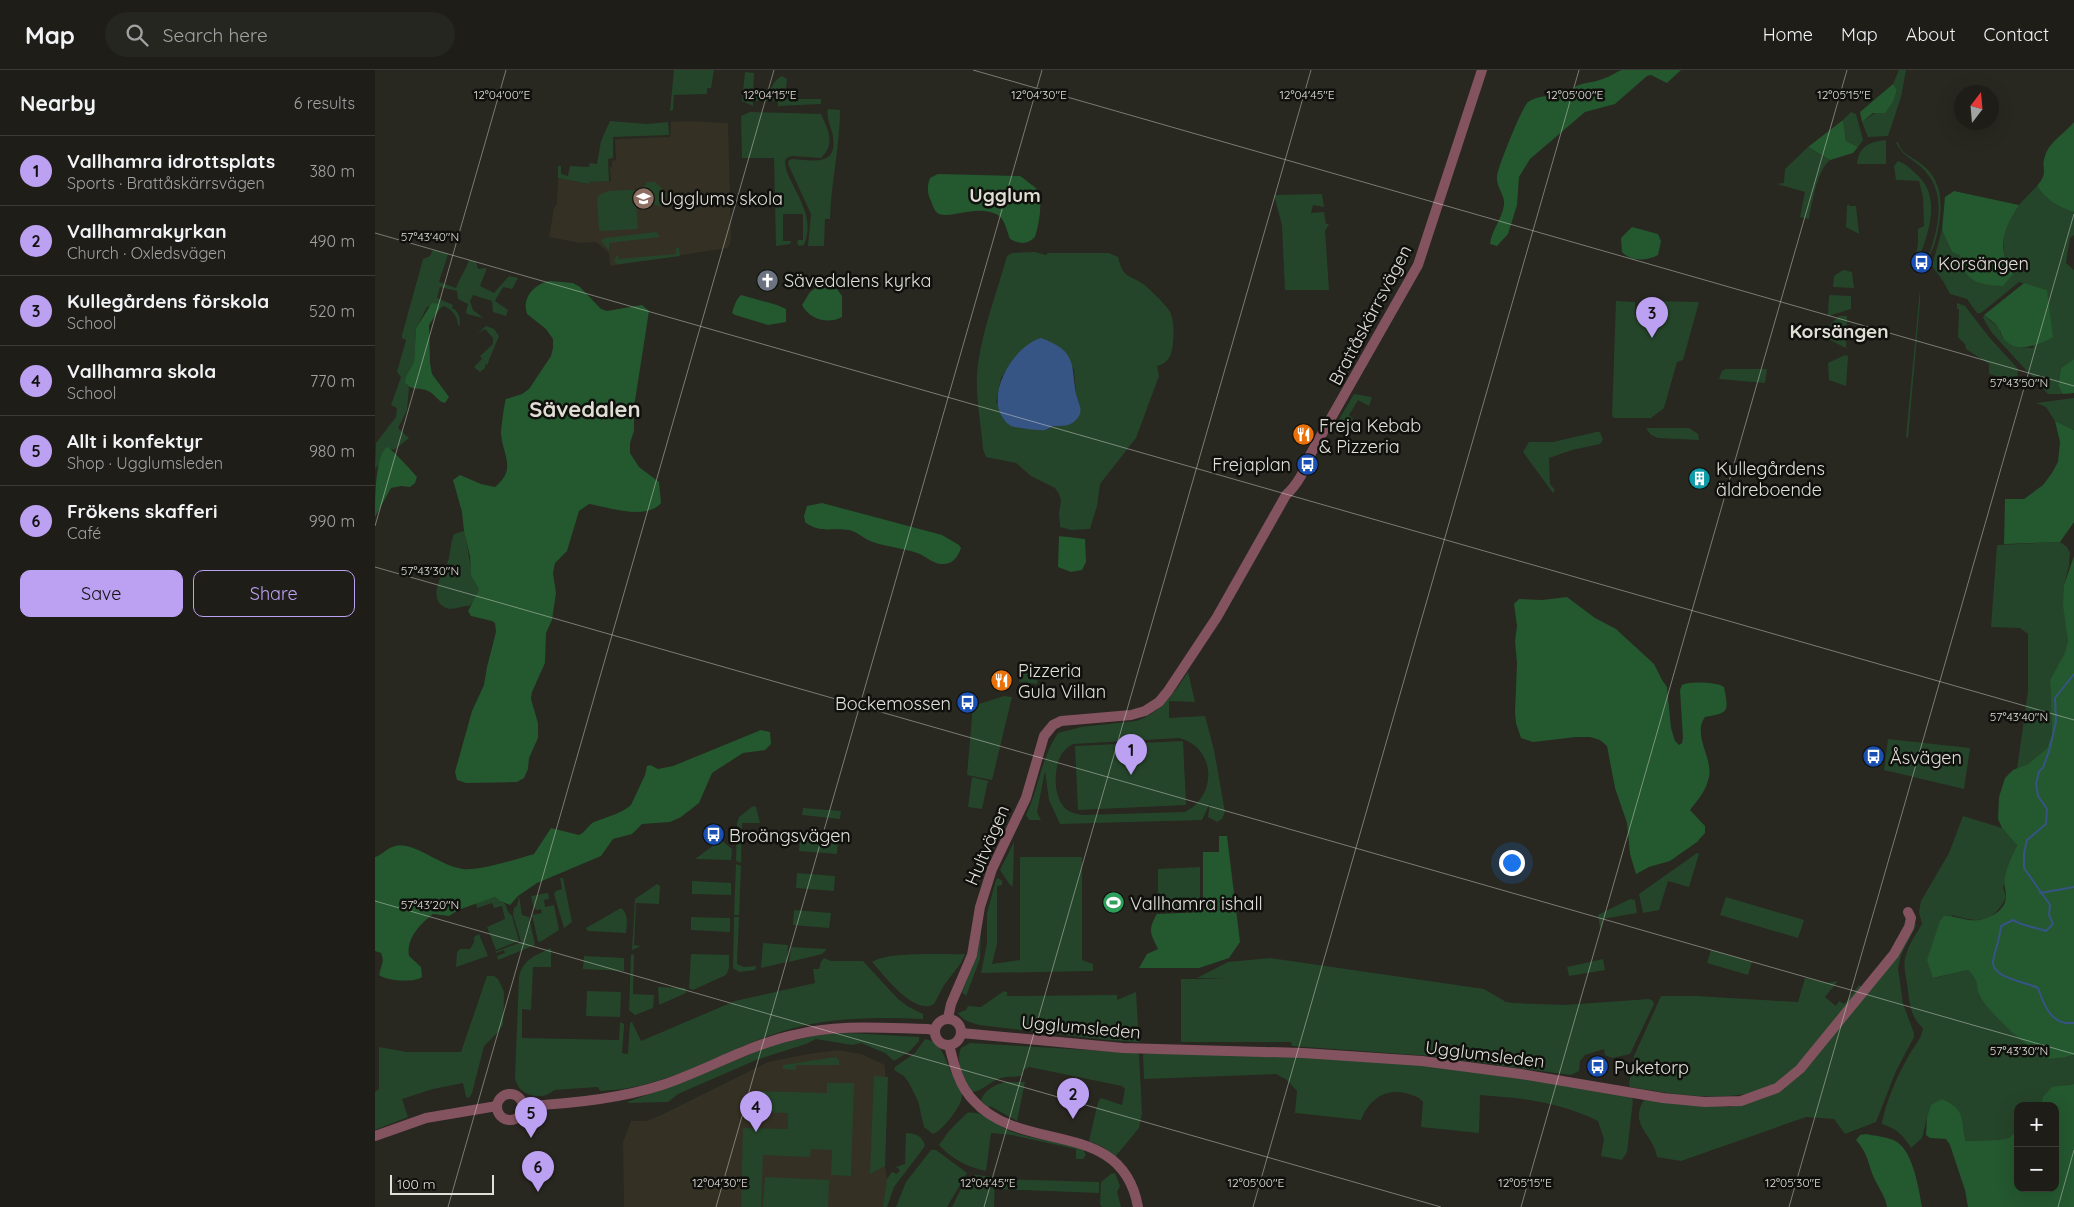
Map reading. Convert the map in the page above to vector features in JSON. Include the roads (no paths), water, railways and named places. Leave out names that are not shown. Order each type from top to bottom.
[{"type":"street","name":"Brattåskärrsvägen","points":[[1061,721],[1131,715],[1153,707],[1164,697],[1217,617],[1286,495],[1292,490],[1307,464],[1310,455],[1418,265],[1482,70]]},
{"type":"street","name":"Hultvägen","points":[[948,1018],[951,1004],[971,956],[980,907],[989,875],[1026,798],[1045,736],[1053,725],[1061,721]]},
{"type":"street","name":"Ugglumsleden","points":[[961,1033],[1123,1048],[1303,1053],[1422,1062],[1521,1074],[1663,1098],[1705,1102],[1741,1101],[1777,1088],[1800,1069],[1894,954],[1909,927],[1911,918],[1908,912]]},
{"type":"street","points":[[948,1018],[958,1022],[961,1033],[957,1042],[949,1045],[938,1040],[935,1030],[939,1022],[948,1018]]},
{"type":"street","points":[[523,1106],[631,1094],[689,1075],[767,1043],[812,1031],[870,1027],[927,1028],[935,1030]]},
{"type":"street","points":[[949,1045],[963,1087],[979,1107],[1015,1128],[1078,1142],[1101,1152],[1115,1162],[1123,1171],[1131,1184],[1138,1207]]},
{"type":"street","points":[[509,1094],[519,1097],[523,1106],[523,1111],[519,1117],[509,1120],[500,1116],[497,1106],[501,1098],[509,1094]]},
{"type":"street","points":[[375,1136],[432,1116],[497,1106]]},
{"type":"water","points":[[1041,338],[1053,343],[1067,354],[1072,367],[1080,413],[1071,424],[1053,426],[1045,430],[1011,426],[1004,419],[998,408],[1000,384],[1005,371],[1013,360],[1031,342]]},
{"type":"waterway","points":[[2074,674],[2055,698],[2056,721],[2050,748],[2043,768],[2039,771],[2036,784],[2038,796],[2047,809],[2046,824],[2027,840],[2024,853],[2024,868],[2050,905],[2049,915],[2053,924],[2046,931],[2013,920],[2001,926],[1993,961],[1997,972],[2010,979],[2038,988],[2046,1008],[2055,1018],[2066,1023],[2074,1023]]},
{"type":"waterway","points":[[2040,893],[2074,887]]},
{"type":"place","name":"Ugglums skola","points":[[644,198]]},
{"type":"place","name":"Korsängen","points":[[1922,263]]},
{"type":"place","name":"Sävedalens kyrka","points":[[768,280]]},
{"type":"place","name":"Kullegårdens förskola","points":[[1652,338]]},
{"type":"place","name":"Freja Kebab & Pizzeria","points":[[1303,435]]},
{"type":"place","name":"Frejaplan","points":[[1307,464]]},
{"type":"place","name":"Kullegårdens äldreboende","points":[[1700,478]]},
{"type":"place","name":"Pizzeria Gula Villan","points":[[1002,680]]},
{"type":"place","name":"Bockemossen","points":[[967,703]]},
{"type":"place","name":"Åsvägen","points":[[1874,757]]},
{"type":"place","name":"Vallhamra idrottsplats","points":[[1131,775]]},
{"type":"place","name":"Broängsvägen","points":[[713,835]]},
{"type":"place","name":"Vallhamra ishall","points":[[1114,903]]},
{"type":"place","name":"Puketorp","points":[[1598,1067]]},
{"type":"place","name":"Vallhamrakyrkan","points":[[1073,1119]]},
{"type":"place","name":"Vallhamra skola","points":[[756,1132]]},
{"type":"place","name":"Allt i konfektyr","points":[[531,1138]]},
{"type":"place","name":"Frökens skafferi","points":[[538,1192]]},
{"type":"district","name":"Ugglum","points":[[1005,195]]},
{"type":"district","name":"Korsängen","points":[[1839,331]]},
{"type":"district","name":"Sävedalen","points":[[585,409]]}]
